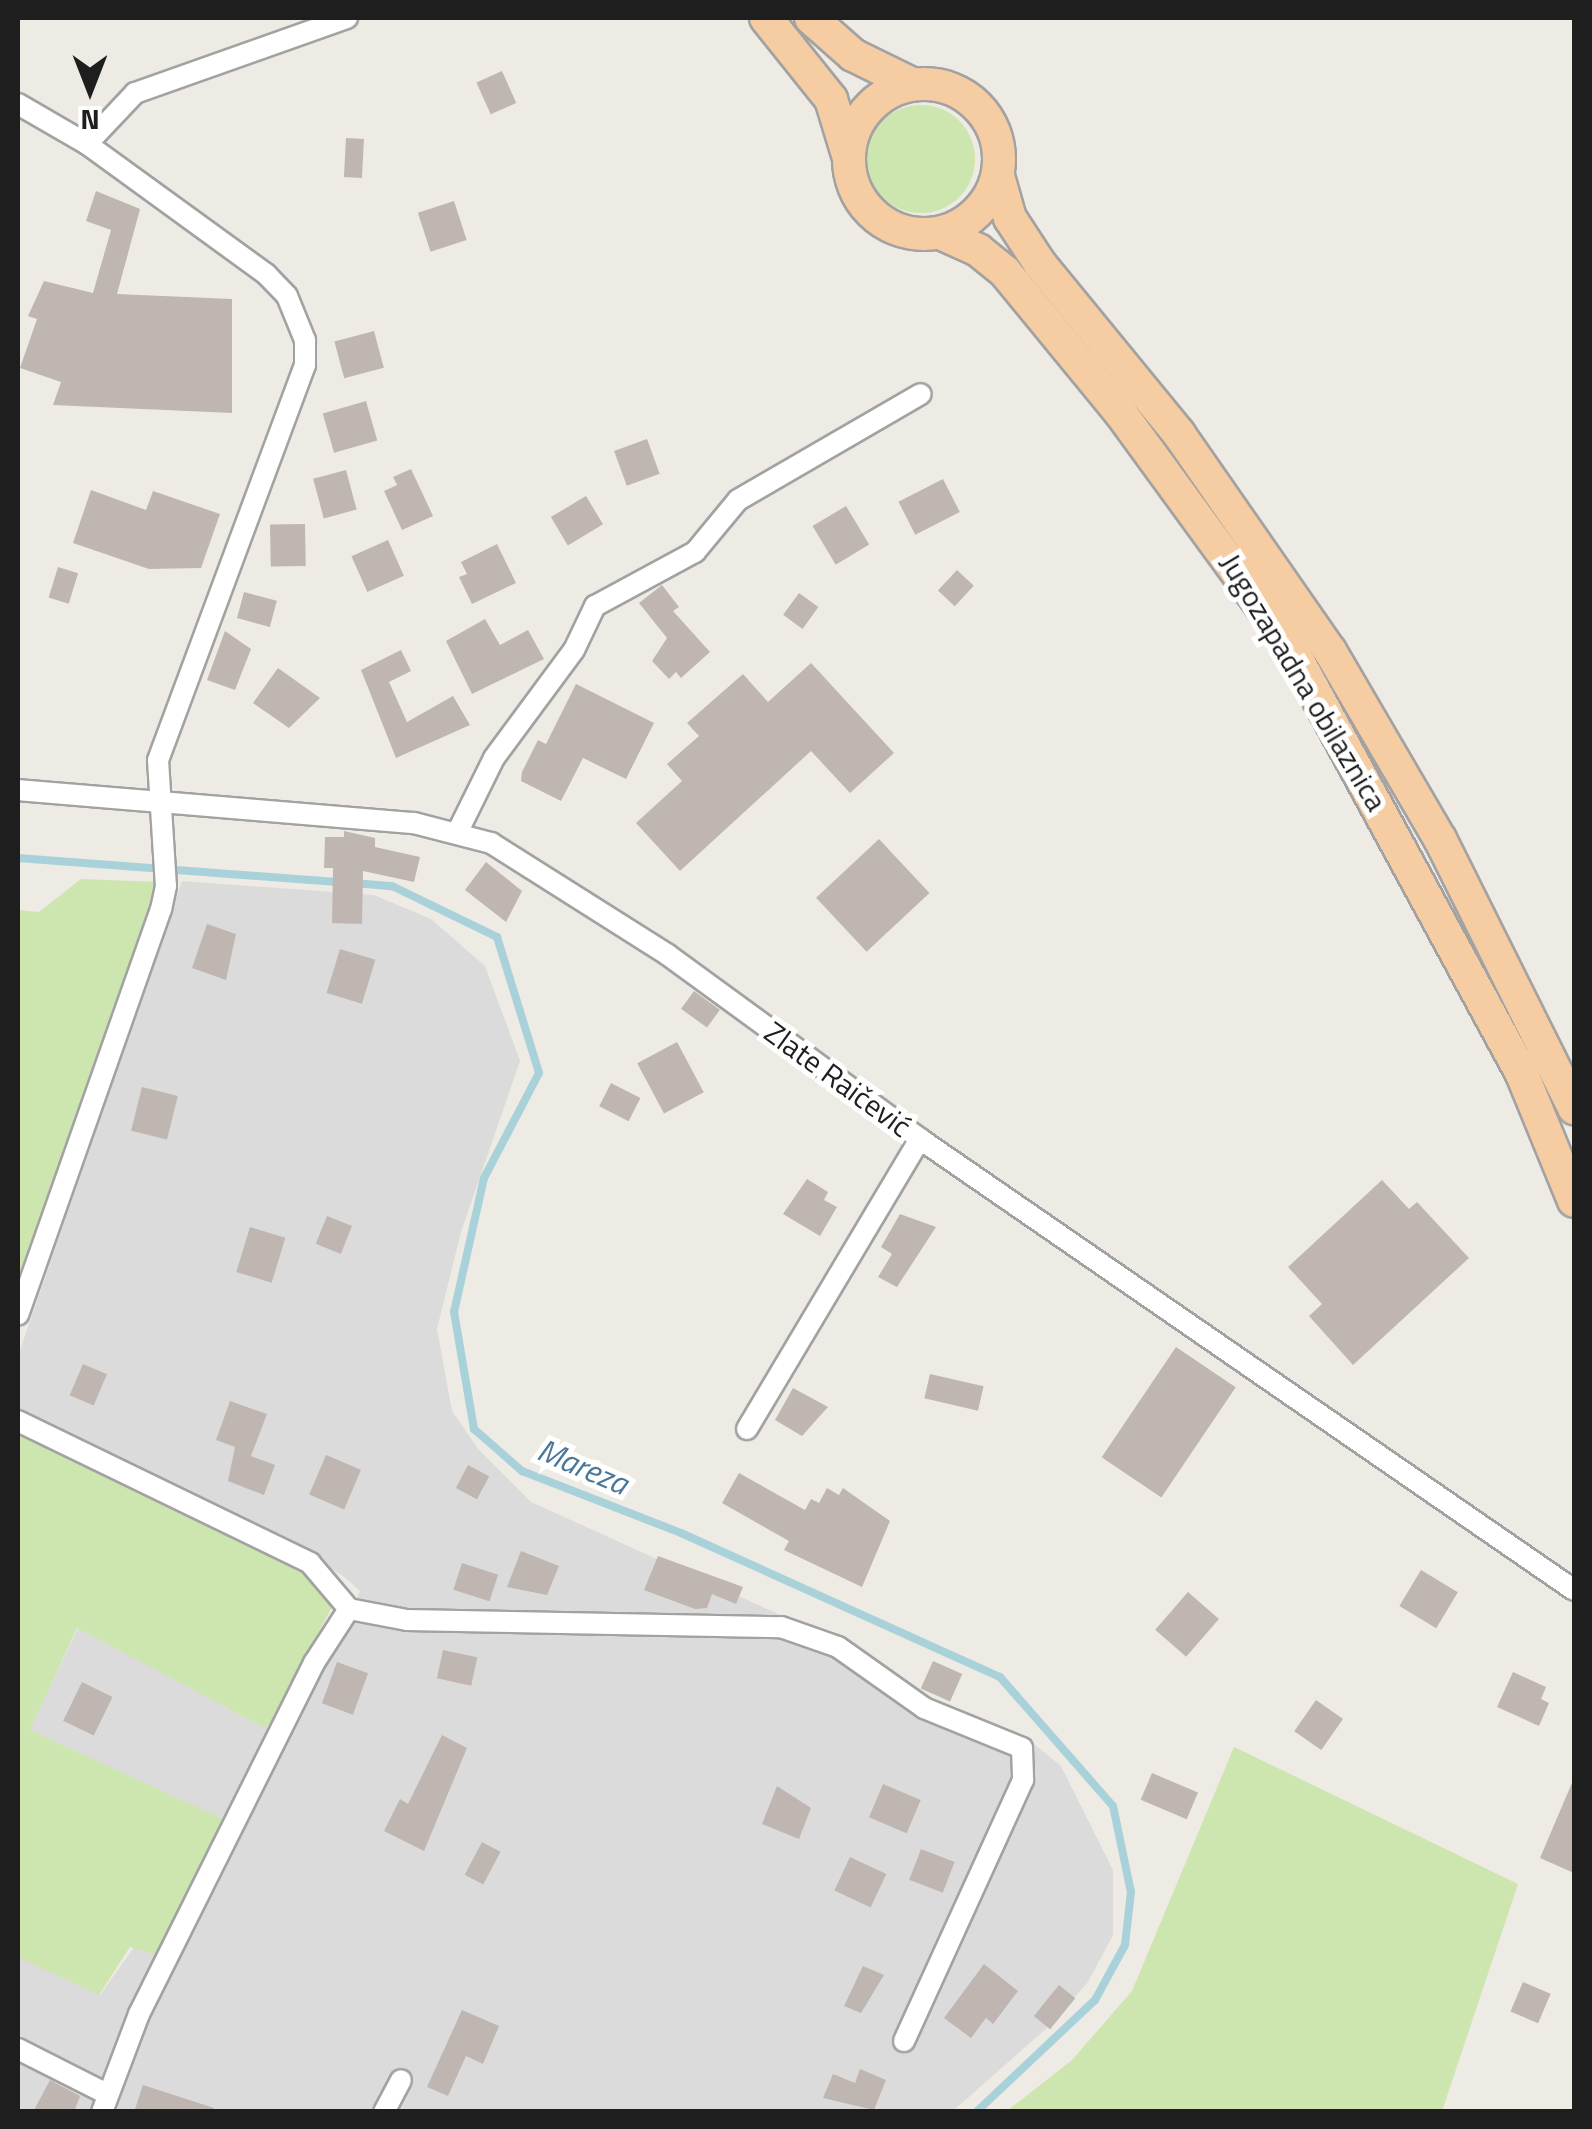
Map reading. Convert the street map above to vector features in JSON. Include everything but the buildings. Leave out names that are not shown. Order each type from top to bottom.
[{"type":"main road","points":[[766,18],[832,99],[850,175],[868,211],[902,232],[940,234],[977,213],[998,176],[999,149],[982,110],[946,86],[912,84],[853,56],[811,18]]},
{"type":"main road","points":[[848,155],[868,108],[912,84]]},
{"type":"main road","name":"Jugozapadna obilaznica","points":[[998,176],[1010,218],[1031,252],[1180,434],[1330,651],[1440,838],[1574,1108]]},
{"type":"main road","name":"Jugozapadna obilaznica","points":[[940,234],[1000,267],[1120,412],[1286,642],[1522,1074],[1574,1200]]},
{"type":"street","points":[[87,144],[135,93],[347,18]]},
{"type":"street","points":[[18,104],[87,144],[266,274],[287,296],[306,340],[305,365],[158,760],[166,886],[18,1315]]},
{"type":"street","points":[[458,831],[494,758],[574,650],[595,606],[695,552],[738,500],[922,394]]},
{"type":"street","name":"Zlate Raičević","points":[[18,790],[458,831],[491,842],[668,955],[920,1139],[1574,1590]]},
{"type":"street","points":[[747,1428],[920,1139]]},
{"type":"street","points":[[18,1421],[310,1563],[349,1609],[407,1620],[781,1627],[838,1647],[924,1708],[1022,1748],[1023,1780],[904,2041]]},
{"type":"street","points":[[18,2049],[105,2103],[204,1882],[314,1662],[349,1609]]},
{"type":"street","points":[[384,2112],[401,2080]]},
{"type":"shaded area","points":[[182,881],[374,895],[431,919],[485,966],[520,1061],[461,1232],[437,1329],[452,1411],[479,1450],[531,1502],[840,1642],[888,1681],[977,1724],[1029,1740],[1061,1766],[1113,1870],[1113,1935],[1088,1982],[1048,2027],[953,2111],[18,2111],[18,1956],[100,1995],[224,1820],[29,1730],[78,1628],[288,1740],[360,1591],[342,1575],[154,1474],[18,1410],[18,1356]]},
{"type":"green space","points":[[921,105],[942,109],[959,121],[971,138],[975,159],[971,180],[959,197],[942,209],[921,213],[900,209],[883,197],[871,180],[867,159],[871,138],[883,121],[900,109]]},
{"type":"green space","points":[[81,879],[160,882],[18,1282],[18,910],[39,912]]},
{"type":"green space","points":[[18,1426],[305,1572],[332,1607],[267,1729],[77,1628],[30,1730],[225,1820],[157,1955],[130,1947],[99,1995],[18,1957]]},
{"type":"green space","points":[[1234,1747],[1518,1884],[1442,2111],[1007,2111],[1072,2060],[1132,1991]]},
{"type":"waterway","name":"Mareza","points":[[18,858],[340,882]]},
{"type":"waterway","name":"Mareza","points":[[354,883],[392,886],[497,937],[539,1073],[484,1178],[454,1312],[474,1429],[522,1471],[681,1533],[1000,1677],[1113,1806],[1131,1892],[1125,1945],[1095,2000],[976,2112]]}]
